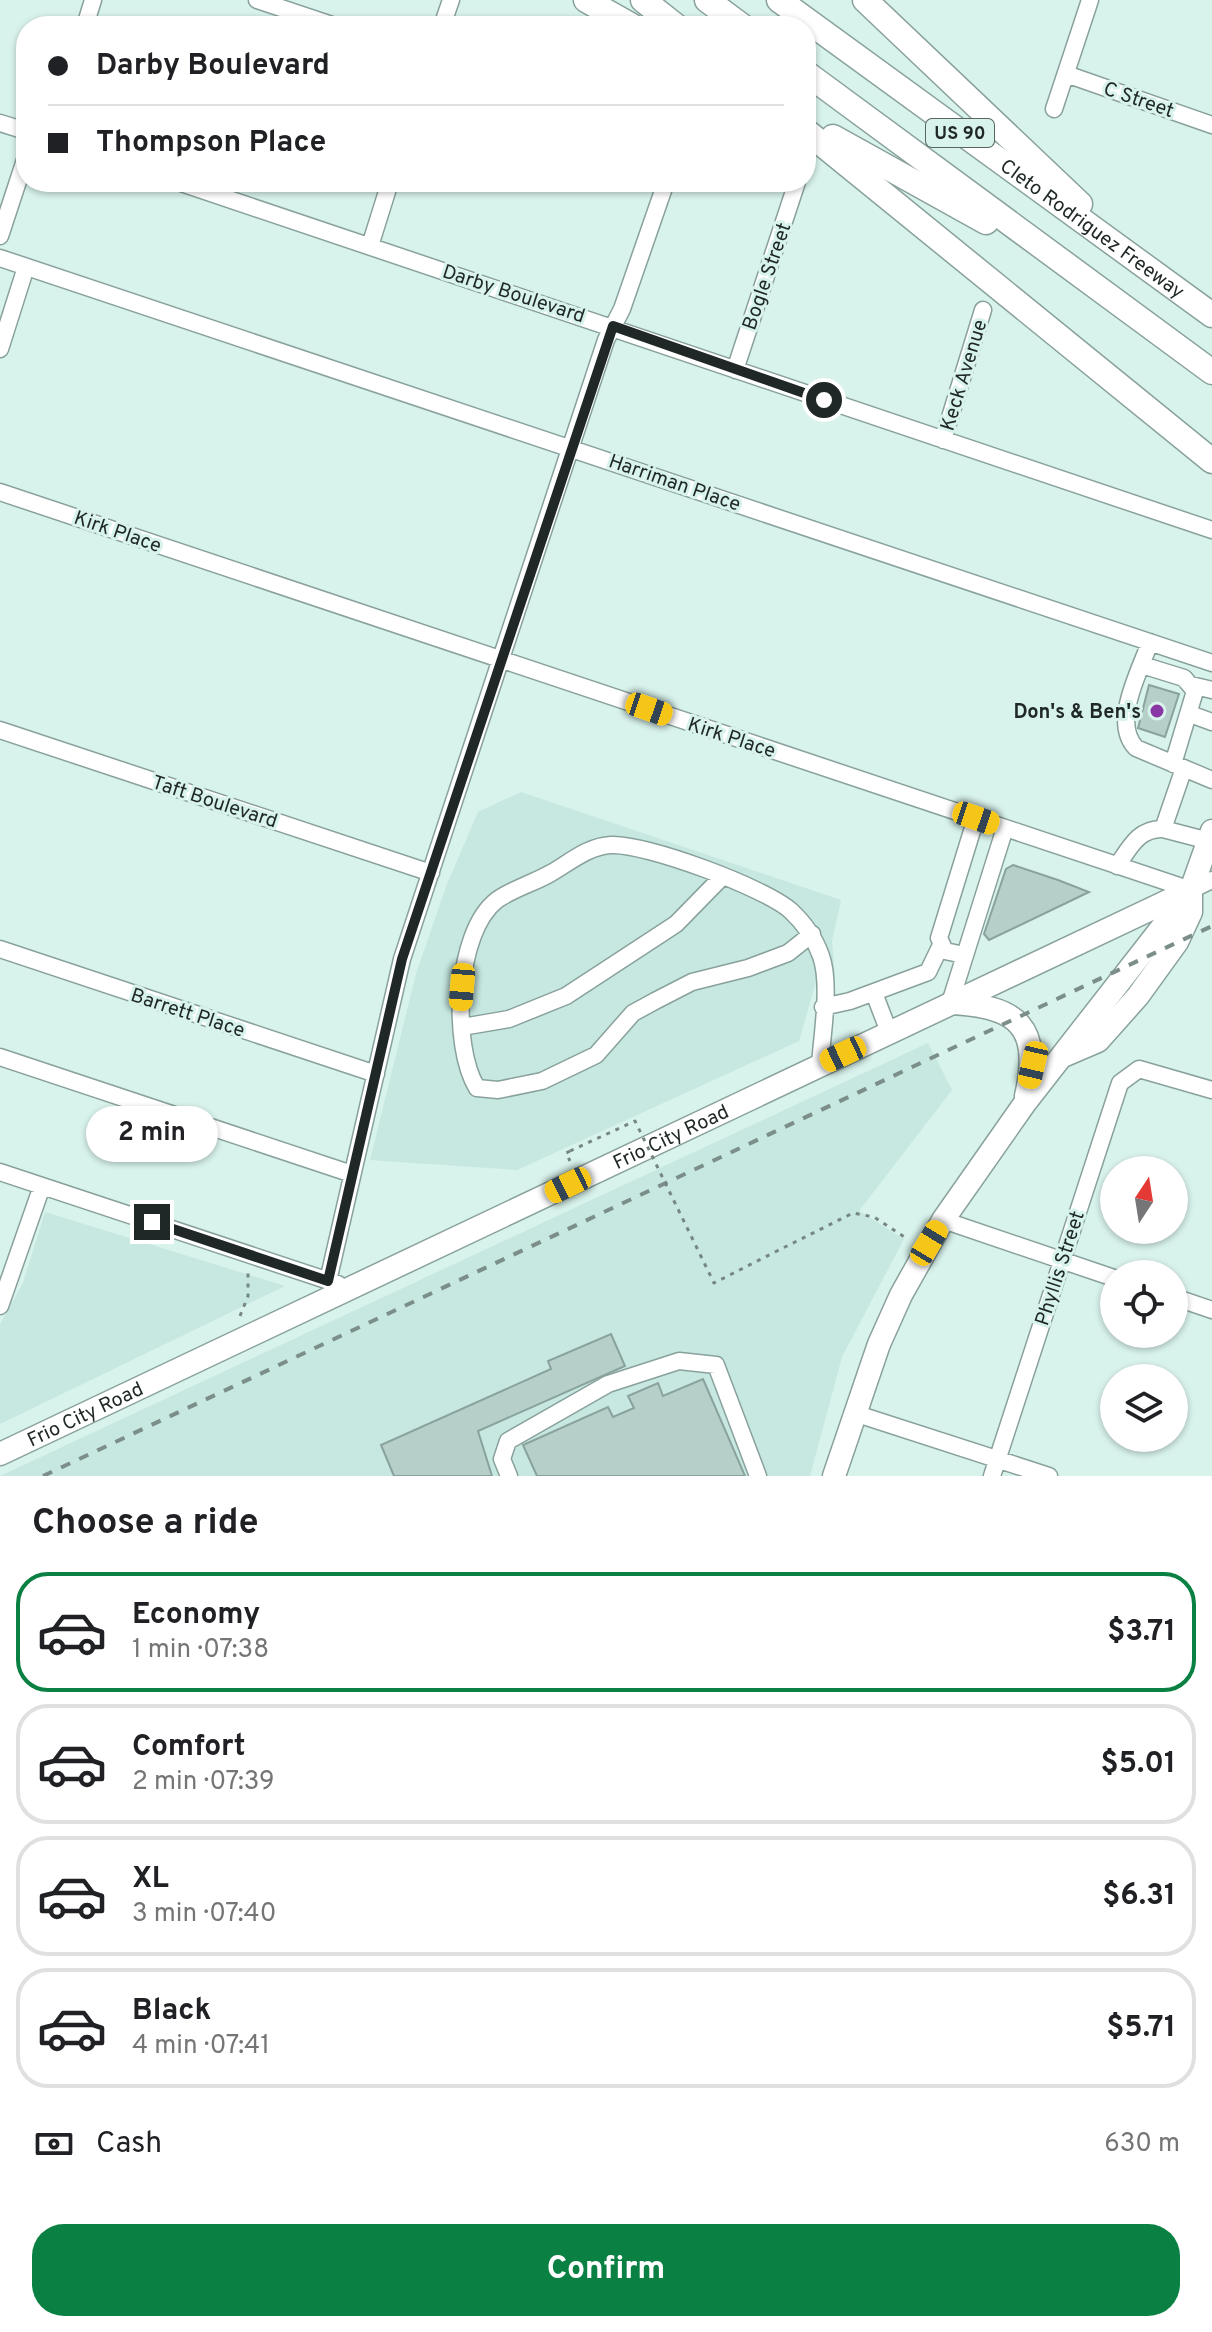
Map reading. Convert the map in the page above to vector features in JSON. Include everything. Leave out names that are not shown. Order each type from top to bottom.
[{"type":"highway","points":[[586,0],[614,16]]},
{"type":"highway","points":[[643,0],[663,16]]},
{"type":"highway","points":[[707,0],[729,16]]},
{"type":"highway","name":"Cleto Rodriguez Freeway","points":[[779,0],[801,16]]},
{"type":"highway","points":[[865,0],[1142,264]]},
{"type":"highway","name":"Cleto Rodriguez Freeway","points":[[816,27],[1212,315]]},
{"type":"highway","name":"US 90","points":[[816,80],[1212,372]]},
{"type":"highway","points":[[816,129],[1072,270]]},
{"type":"highway","points":[[816,139],[1212,461]]},
{"type":"main road","points":[[834,1476],[854,1413],[901,1295],[943,1220],[1025,1103],[1080,1030],[1122,983],[1191,890],[1210,836]]},
{"type":"main road","name":"Frio City Road","points":[[0,1454],[1191,890]]},
{"type":"main road","points":[[950,1003],[997,1008],[1015,1019],[1030,1046],[1033,1065],[1025,1103]]},
{"type":"street","points":[[257,0],[305,16]]},
{"type":"street","points":[[1054,109],[1090,0]]},
{"type":"street","name":"C Street","points":[[1066,74],[1212,125]]},
{"type":"street","points":[[0,236],[16,187]]},
{"type":"street","name":"Darby Boulevard","points":[[208,192],[1212,530]]},
{"type":"street","points":[[370,246],[387,192]]},
{"type":"street","points":[[328,1281],[402,959],[570,447],[662,192]]},
{"type":"street","name":"Bogle Street","points":[[735,370],[794,192]]},
{"type":"street","name":"Harriman Place","points":[[0,258],[1212,663]]},
{"type":"street","points":[[0,349],[26,267]]},
{"type":"street","name":"Keck Avenue","points":[[943,440],[983,310]]},
{"type":"street","name":"Kirk Place","points":[[0,492],[1191,890]]},
{"type":"street","points":[[1150,642],[1126,714],[1128,740],[1136,748],[1212,780]]},
{"type":"street","points":[[1176,676],[1184,653]]},
{"type":"street","points":[[1142,665],[1212,690]]},
{"type":"street","points":[[1163,829],[1195,699],[1191,685]]},
{"type":"street","points":[[1190,714],[1212,722]]},
{"type":"street","name":"Taft Boulevard","points":[[0,730],[431,873]]},
{"type":"street","points":[[823,1007],[874,993],[928,972],[976,818]]},
{"type":"street","points":[[950,1003],[1005,828]]},
{"type":"street","points":[[1117,866],[1142,833],[1150,828],[1210,836]]},
{"type":"street","points":[[812,934],[788,953],[748,968],[692,982],[655,1001],[633,1013],[596,1055],[542,1081],[498,1090],[477,1088],[467,1071],[462,1027],[462,987],[474,926],[496,901],[582,854],[610,845],[646,850],[722,877],[790,909],[812,934],[825,975],[820,1065]]},
{"type":"street","points":[[462,1027],[509,1019],[566,996],[676,924],[722,877]]},
{"type":"street","name":"Frio City Road","points":[[1191,890],[1212,880]]},
{"type":"street","points":[[940,939],[964,955]]},
{"type":"street","name":"Barrett Place","points":[[0,949],[376,1074]]},
{"type":"street","points":[[874,993],[889,1032]]},
{"type":"street","points":[[0,1057],[352,1174]]},
{"type":"street","name":"Phyllis Street","points":[[992,1476],[1120,1083],[1139,1069],[1212,1090]]},
{"type":"street","points":[[0,1172],[350,1288]]},
{"type":"street","points":[[0,1306],[42,1186]]},
{"type":"street","points":[[943,1220],[1100,1274]]},
{"type":"street","points":[[1188,1302],[1212,1310]]},
{"type":"street","points":[[509,1476],[502,1459],[508,1441],[608,1384],[679,1361],[716,1365],[758,1476]]},
{"type":"street","points":[[854,1413],[1049,1476]]},
{"type":"path","points":[[570,1161],[566,1153],[635,1121],[714,1283],[853,1213],[874,1217],[906,1238]]},
{"type":"path","points":[[240,1316],[248,1296],[248,1268]]},
{"type":"shaded area","points":[[521,792],[841,900],[832,941],[835,976],[817,978],[799,1041],[517,1170],[370,1160],[416,974],[447,884],[478,812]]},
{"type":"shaded area","points":[[928,1043],[952,1090],[859,1211],[904,1239],[842,1357],[810,1476],[0,1476]]},
{"type":"shaded area","points":[[45,1212],[285,1286],[0,1424],[0,1324],[23,1283]]},
{"type":"building","name":"Don's & Ben's","points":[[1149,685],[1179,694],[1165,737],[1138,728]]},
{"type":"building","points":[[1013,865],[1089,892],[989,940],[984,934],[1006,869]]},
{"type":"building","points":[[611,1334],[625,1366],[478,1431],[492,1476],[394,1476],[381,1445],[551,1369],[548,1361]]},
{"type":"building","points":[[703,1379],[745,1476],[537,1476],[523,1445],[608,1407],[613,1417],[634,1408],[628,1396],[658,1383],[663,1396]]},
{"type":"railway","points":[[43,1476],[1212,926]]},
{"type":"place","name":"Don's & Ben's","points":[[1157,711]]},
{"type":"route","points":[[152,1222],[328,1281],[402,959],[613,326],[824,400]]}]
